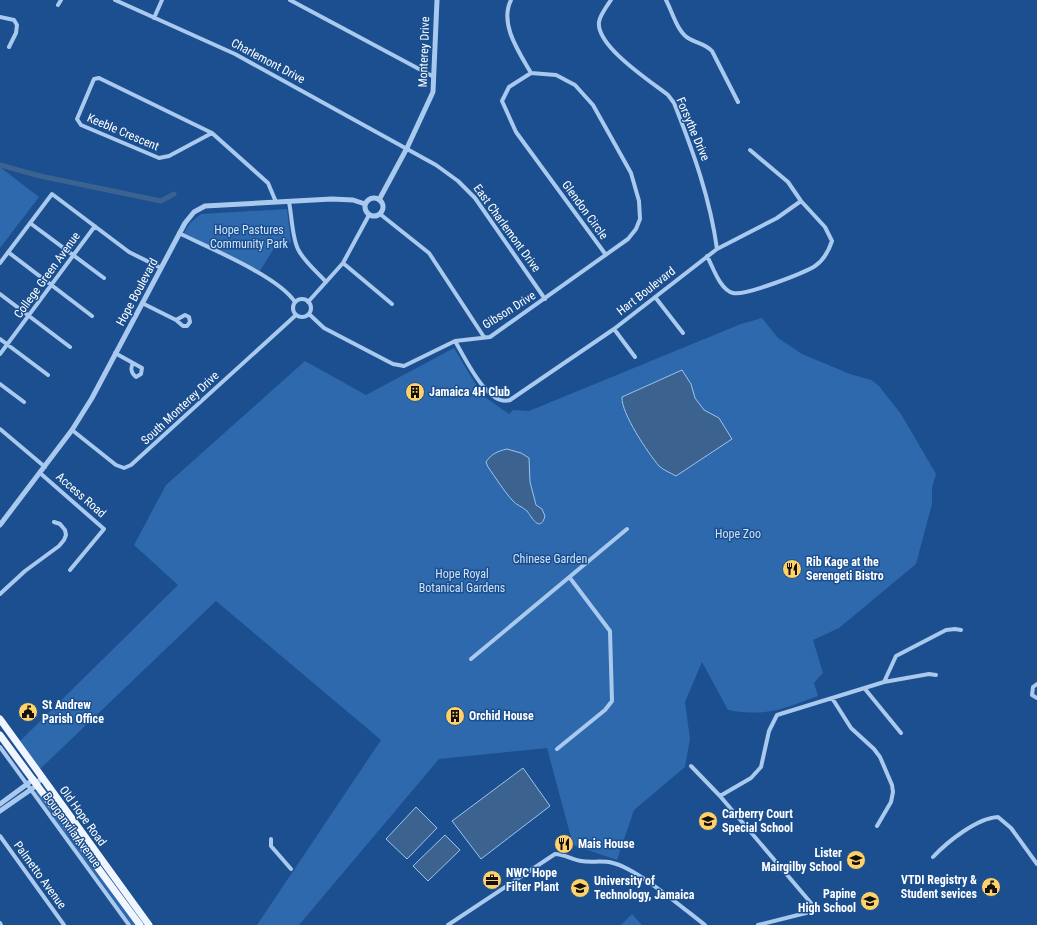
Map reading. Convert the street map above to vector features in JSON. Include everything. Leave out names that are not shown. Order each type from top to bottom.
[{"type":"main road","name":"Old Hope Road","points":[[0,719],[149,925]]},
{"type":"main road","name":"Old Hope Road","points":[[0,735],[31,784],[140,925]]},
{"type":"street","points":[[58,5],[61,0]]},
{"type":"street","name":"Charlemont Drive","points":[[115,0],[235,54],[408,148]]},
{"type":"street","points":[[154,18],[162,0]]},
{"type":"street","points":[[290,0],[434,76]]},
{"type":"street","name":"Monterey Drive","points":[[379,200],[408,148],[433,92],[436,0]]},
{"type":"street","points":[[511,0],[506,14],[507,21],[514,41],[531,73]]},
{"type":"street","name":"Forsythe Drive","points":[[611,0],[599,20],[601,33],[614,53],[668,95],[674,102],[699,167],[714,227],[717,250]]},
{"type":"street","points":[[666,0],[682,33],[687,38],[709,48],[712,51],[738,102]]},
{"type":"street","points":[[0,17],[14,20],[17,25],[16,33],[9,47]]},
{"type":"street","name":"Glendon Circle","points":[[531,73],[556,75],[575,85],[593,104],[632,173],[639,201],[640,219],[636,229],[628,239],[606,255],[516,132],[504,108],[502,101],[509,87],[531,73]]},
{"type":"street","name":"Keeble Crescent","points":[[212,133],[169,156],[159,158],[81,125],[77,119],[94,79],[98,77],[212,133],[268,183],[276,202]]},
{"type":"street","name":"East Charlemont Drive","points":[[408,148],[458,180],[475,198],[545,299]]},
{"type":"street","points":[[708,256],[723,286],[734,293],[762,287],[816,266],[828,252],[832,241],[825,227],[800,201],[788,182],[750,150]]},
{"type":"street","points":[[0,262],[52,194],[129,252],[161,268]]},
{"type":"street","name":"Hope Boulevard","points":[[0,525],[45,468],[72,430],[179,233],[190,216],[205,206],[332,199],[353,200],[365,204]]},
{"type":"street","points":[[371,199],[379,200],[382,207],[380,214],[374,216],[369,215],[365,209],[365,204],[371,199]]},
{"type":"street","name":"Hart Boulevard","points":[[455,341],[481,385],[499,400],[506,402],[614,329],[708,256],[777,218],[800,201]]},
{"type":"street","points":[[289,202],[299,251],[326,282]]},
{"type":"street","points":[[380,214],[429,253],[484,337]]},
{"type":"street","points":[[308,302],[343,263],[369,215]]},
{"type":"street","points":[[30,223],[104,278]]},
{"type":"street","name":"College Green Avenue","points":[[0,354],[30,316],[95,226]]},
{"type":"street","points":[[179,233],[276,283],[291,295],[295,302],[293,310],[296,315],[301,317],[309,314],[311,306],[308,302],[300,299],[295,302]]},
{"type":"street","points":[[8,252],[52,284],[92,316]]},
{"type":"street","name":"Gibson Drive","points":[[309,314],[324,328],[399,366],[410,363],[455,341],[490,337],[606,255]]},
{"type":"street","points":[[343,263],[392,304]]},
{"type":"street","points":[[0,294],[70,347]]},
{"type":"street","points":[[655,297],[683,333]]},
{"type":"street","points":[[142,303],[176,320]]},
{"type":"street","name":"South Monterey Drive","points":[[72,430],[116,465],[124,468],[131,465],[296,315]]},
{"type":"street","points":[[614,329],[635,357]]},
{"type":"street","points":[[0,339],[48,375]]},
{"type":"street","points":[[115,353],[133,363]]},
{"type":"street","points":[[0,384],[24,402]]},
{"type":"street","points":[[0,429],[45,468]]},
{"type":"street","name":"Access Road","points":[[40,473],[104,529],[70,570]]},
{"type":"street","points":[[0,594],[25,571],[59,546],[64,540],[66,535],[65,530],[60,524],[54,522]]},
{"type":"street","points":[[471,659],[627,529]]},
{"type":"street","points":[[557,749],[605,710],[612,701],[610,631],[570,578]]},
{"type":"street","points":[[884,682],[896,656],[946,630],[961,630]]},
{"type":"street","points":[[720,796],[751,778],[761,767],[769,731],[777,716],[884,682],[929,674],[936,675]]},
{"type":"street","points":[[1037,684],[1033,687],[1032,696],[1037,698]]},
{"type":"street","points":[[865,688],[902,733]]},
{"type":"street","points":[[832,698],[851,728],[874,749],[880,757],[892,785],[893,792],[891,802],[877,826]]},
{"type":"street","name":"Bouganvila Avenue","points":[[0,747],[31,784],[129,925]]},
{"type":"street","points":[[691,766],[720,796],[810,903],[812,908],[810,912],[758,925]]},
{"type":"street","points":[[0,804],[42,776]]},
{"type":"street","points":[[0,811],[31,784]]},
{"type":"street","points":[[933,857],[949,841],[989,817],[998,817],[1011,828],[1037,864]]},
{"type":"street","name":"Palmetto Avenue","points":[[0,836],[64,925]]},
{"type":"street","points":[[271,839],[270,846],[291,869]]},
{"type":"street","points":[[448,925],[555,854],[563,854],[581,861],[618,864],[643,879],[705,925]]},
{"type":"green space","points":[[0,167],[39,197],[0,248]]},
{"type":"green space","name":"Hope Pastures Community Park","points":[[287,209],[291,242],[274,248],[260,271],[184,233],[190,223],[201,214]]},
{"type":"green space","name":"Hope Royal Botanical Gardens","points":[[762,318],[778,338],[802,354],[850,374],[871,380],[879,386],[901,414],[936,474],[932,488],[932,504],[916,564],[839,628],[813,640],[823,673],[814,683],[818,696],[784,708],[765,712],[754,713],[728,710],[702,662],[685,702],[690,739],[685,767],[634,810],[617,860],[573,845],[547,748],[439,759],[299,925],[257,925],[381,740],[216,601],[39,770],[19,742],[178,585],[134,545],[166,485],[305,361],[366,395],[454,348],[482,395],[509,414],[513,410],[529,411],[741,324]]},
{"type":"green space","points":[[38,790],[65,827],[76,846],[85,854],[137,925],[132,925],[35,792]]},
{"type":"green space","points":[[632,914],[642,925],[621,925]]},
{"type":"shaded area","points":[[682,370],[691,384],[695,398],[704,410],[719,418],[732,439],[676,476],[659,466],[648,452],[630,422],[622,397]]},
{"type":"shaded area","points":[[507,449],[521,453],[529,458],[530,482],[536,505],[542,509],[545,516],[541,524],[538,524],[533,520],[524,508],[512,500],[488,467],[486,462],[492,455]]},
{"type":"shaded area","points":[[523,768],[550,806],[481,859],[452,821]]},
{"type":"shaded area","points":[[416,807],[437,828],[407,859],[386,839]]},
{"type":"shaded area","points":[[445,835],[460,850],[428,881],[413,866]]},
{"type":"waterway","points":[[0,165],[40,176],[161,201],[174,194]]},
{"type":"place","name":"Jamaica 4H Club","points":[[415,392]]},
{"type":"place","name":"Rib Kage at the Serengeti Bistro","points":[[792,569]]},
{"type":"place","name":"St Andrew Parish Office","points":[[28,712]]},
{"type":"place","name":"Orchid House","points":[[455,716]]},
{"type":"place","name":"Carberry Court Special School","points":[[708,821]]},
{"type":"place","name":"Mais House","points":[[564,844]]},
{"type":"place","name":"Lister Mairgilby School","points":[[856,860]]},
{"type":"place","name":"NWC Hope Filter Plant","points":[[492,880]]},
{"type":"place","name":"VTDI Registry & Student sevices","points":[[991,887]]},
{"type":"place","name":"University of Technology, Jamaica","points":[[580,888]]},
{"type":"place","name":"Papine High School","points":[[870,901]]},
{"type":"park label","name":"Hope Zoo","points":[[738,534]]},
{"type":"park label","name":"Chinese Garden","points":[[550,559]]}]
